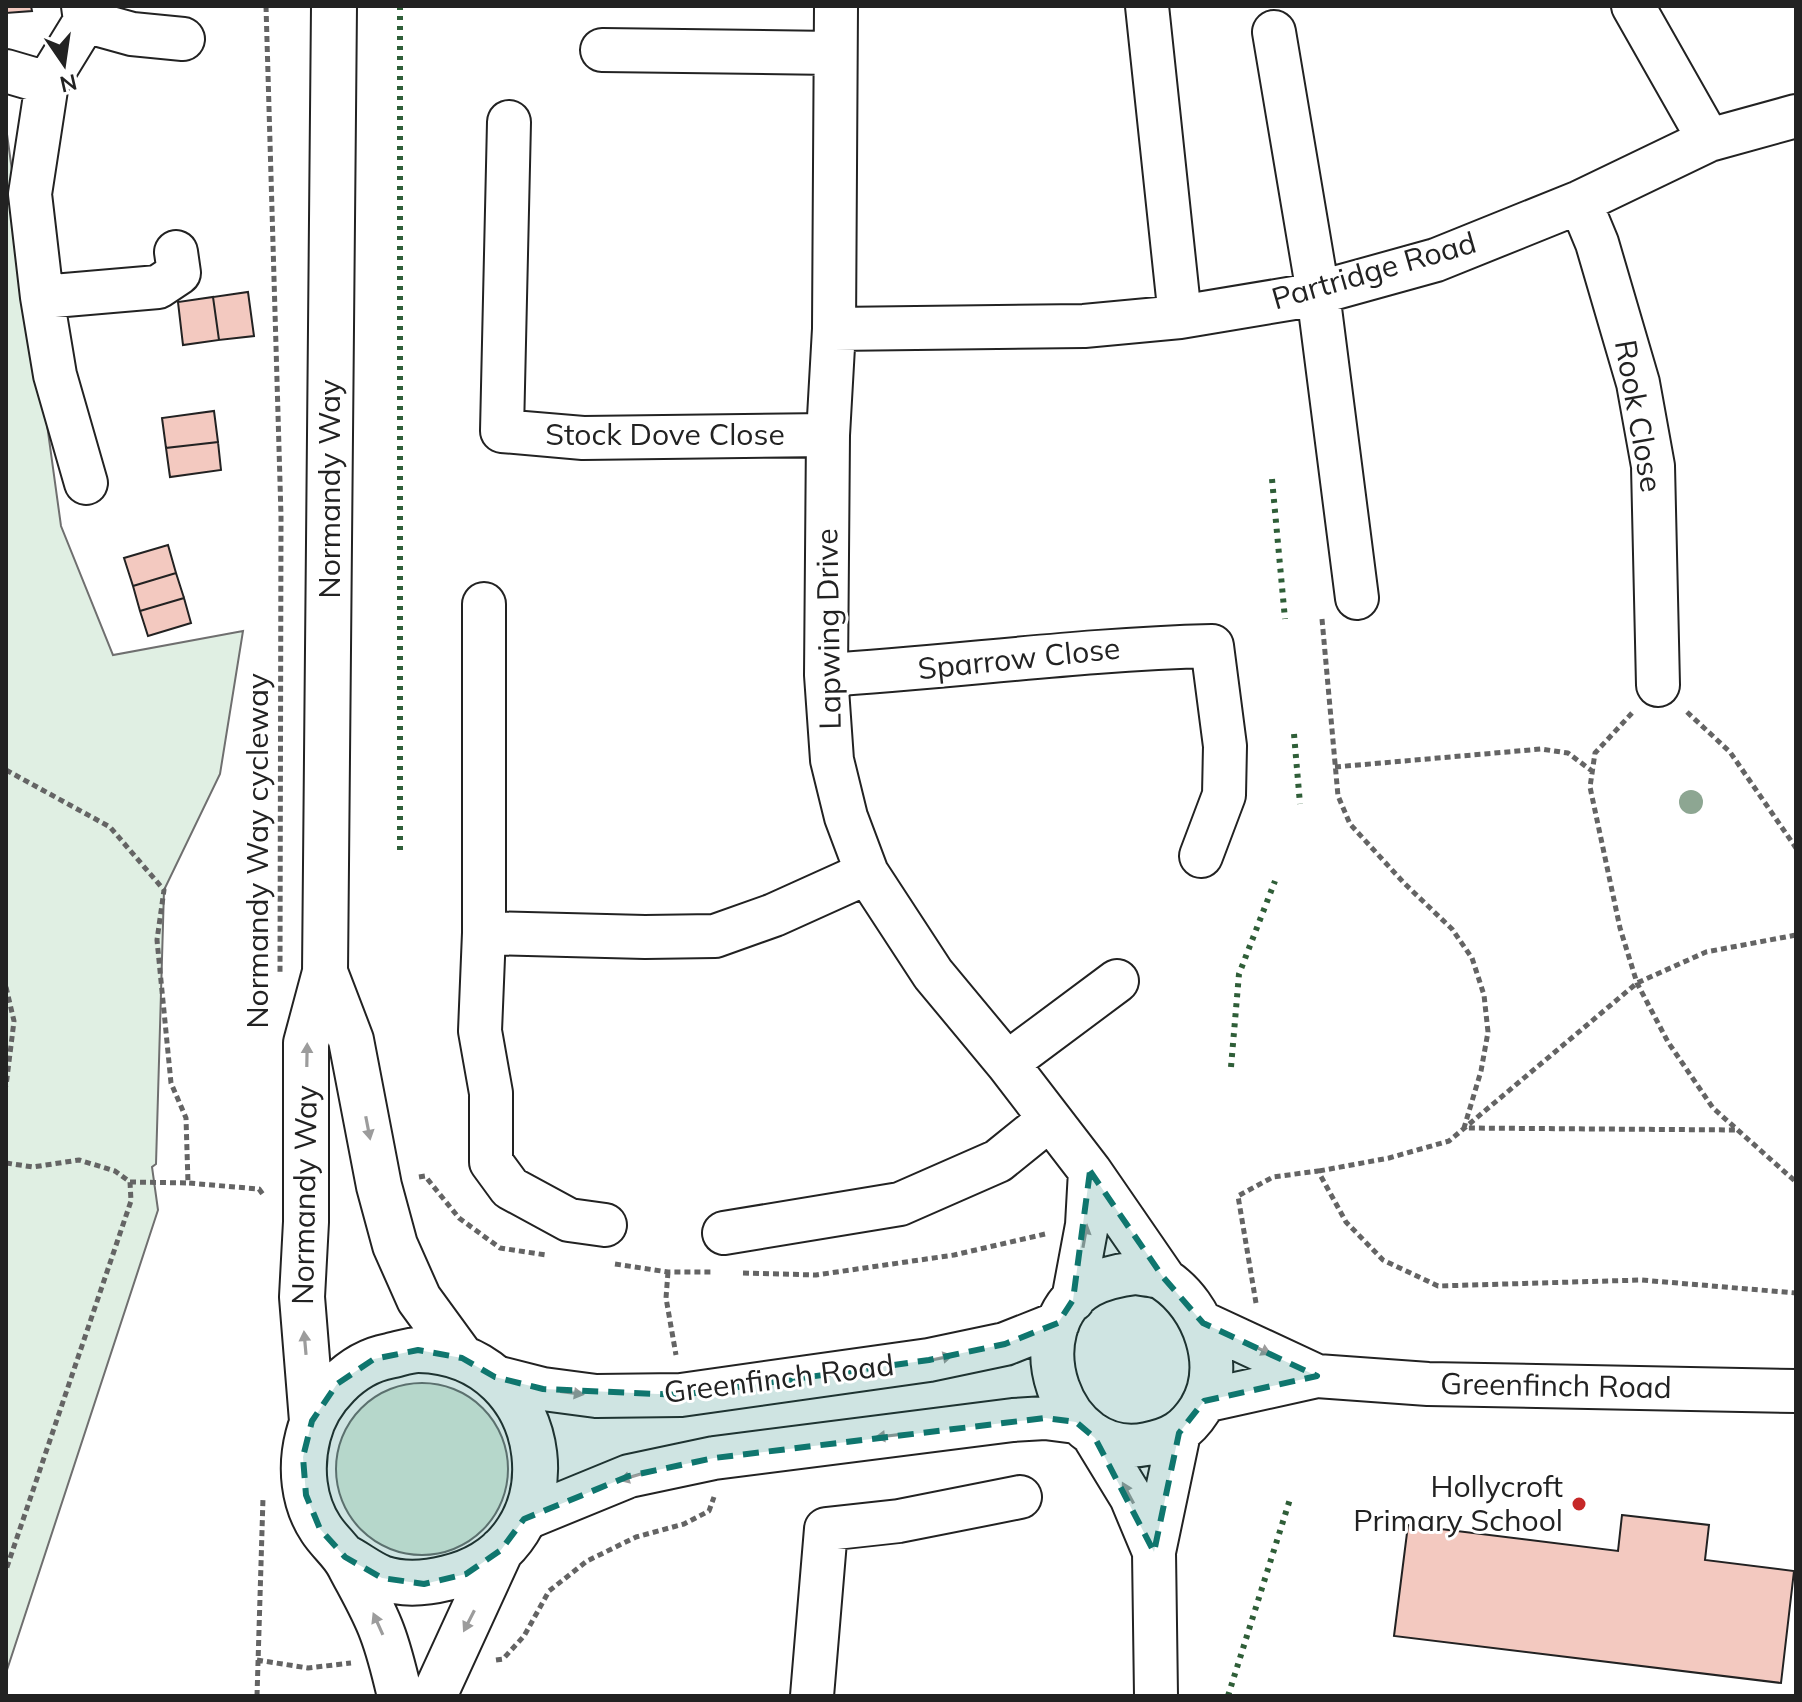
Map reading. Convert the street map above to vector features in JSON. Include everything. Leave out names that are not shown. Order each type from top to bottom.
[{"type":"main road","name":"Normandy Way","points":[[312,1421],[302,1297],[306,1222],[306,1043],[325,972],[334,6]]},
{"type":"main road","name":"Normandy Way","points":[[325,972],[351,1040],[379,1186],[395,1245],[419,1299],[479,1368]]},
{"type":"main road","points":[[400,1696],[382,1630],[345,1557],[320,1529],[306,1495],[303,1457],[312,1421],[337,1384],[374,1359],[418,1350],[479,1368],[520,1407],[535,1443],[536,1482],[434,1696]]},
{"type":"main road","points":[[345,1557],[382,1578],[424,1584],[466,1574],[513,1535]]},
{"type":"street","name":"Lapwing Drive","points":[[836,6],[834,329],[828,435],[826,675],[832,760],[846,817],[867,873],[933,974],[1007,1063],[1090,1171],[1163,1277]]},
{"type":"street","points":[[1147,6],[1180,317]]},
{"type":"street","points":[[1633,6],[1709,140]]},
{"type":"street","points":[[86,483],[55,375],[30,194],[47,83],[84,14],[132,34],[183,39]]},
{"type":"street","points":[[1274,32],[1318,293],[1339,604]]},
{"type":"street","points":[[602,50],[834,53]]},
{"type":"street","points":[[6,71],[47,83]]},
{"type":"street","name":"Partridge Road","points":[[834,329],[1084,326],[1180,317],[1318,293],[1436,260],[1580,202],[1709,140],[1796,116]]},
{"type":"street","name":"Stock Dove Close","points":[[509,122],[502,431],[583,438],[828,435]]},
{"type":"street","name":"Rook Close","points":[[1580,202],[1597,243],[1638,383],[1653,466],[1658,685]]},
{"type":"street","points":[[42,297],[158,287],[179,273],[176,252]]},
{"type":"street","points":[[484,604],[484,933],[480,1031],[491,1093],[491,1162],[510,1188],[569,1220],[605,1225]]},
{"type":"street","name":"Sparrow Close","points":[[826,675],[1131,648],[1212,646],[1225,746],[1224,795],[1201,856]]},
{"type":"street","points":[[484,933],[715,936],[774,915],[867,873]]},
{"type":"street","points":[[1007,1063],[1117,981]]},
{"type":"street","points":[[724,1233],[900,1204],[998,1161],[1050,1119]]},
{"type":"street","points":[[1090,1171],[1087,1225],[1065,1312],[1052,1347],[1056,1373],[1061,1399],[1131,1497],[1154,1552]]},
{"type":"street","points":[[513,1535],[629,1476],[714,1458],[1013,1420],[1045,1418],[1086,1430],[1117,1446],[1138,1446],[1165,1440],[1189,1426],[1204,1401],[1210,1376],[1210,1351],[1203,1323],[1186,1298],[1163,1277],[1136,1273],[1112,1276],[1087,1287],[1065,1312]]},
{"type":"street","name":"Greenfinch Road","points":[[479,1368],[543,1389],[596,1396],[681,1395],[929,1360],[1005,1344],[1065,1312]]},
{"type":"street","name":"Greenfinch Road","points":[[1203,1323],[1317,1376]]},
{"type":"street","name":"Greenfinch Road","points":[[1204,1401],[1317,1376],[1428,1384],[1796,1391]]},
{"type":"street","points":[[1156,1696],[1154,1552],[1179,1433]]},
{"type":"street","points":[[812,1696],[826,1529],[899,1521],[1020,1497]]},
{"type":"path","name":"Normandy Way cycleway","points":[[266,6],[281,516],[280,974]]},
{"type":"path","points":[[1339,604],[1335,767],[1338,796],[1350,824],[1452,929],[1472,958],[1484,995],[1488,1032],[1481,1071],[1464,1128]]},
{"type":"path","points":[[1796,848],[1730,752],[1658,685],[1595,753],[1590,787],[1620,928],[1637,983],[1668,1042],[1713,1108],[1796,1182]]},
{"type":"path","points":[[1335,767],[1541,749],[1568,753],[1592,771]]},
{"type":"path","points":[[6,770],[110,827],[164,890],[157,940],[171,1083],[186,1118],[188,1183]]},
{"type":"path","points":[[1258,1313],[1238,1196],[1273,1177],[1389,1158],[1449,1141],[1637,983],[1706,952],[1796,935]]},
{"type":"path","points":[[6,987],[14,1021],[6,1086]]},
{"type":"path","points":[[1464,1128],[1738,1130]]},
{"type":"path","points":[[6,1163],[33,1167],[79,1160],[115,1171],[130,1182],[259,1189],[266,1200]]},
{"type":"path","points":[[1318,1171],[1346,1222],[1383,1260],[1438,1286],[1641,1280],[1796,1293]]},
{"type":"path","points":[[6,1570],[131,1201],[130,1182]]},
{"type":"path","points":[[257,1696],[264,1486]]},
{"type":"highlighted area","points":[[1090,1171],[1163,1277],[1203,1323],[1317,1376],[1204,1401],[1179,1433],[1154,1552],[1095,1438],[1076,1422],[1045,1418],[714,1458],[629,1476],[524,1519],[501,1550],[466,1574],[424,1584],[382,1578],[345,1557],[320,1529],[306,1495],[303,1457],[312,1421],[337,1384],[374,1359],[418,1350],[462,1358],[495,1377],[543,1389],[681,1395],[929,1360],[1005,1344],[1058,1323],[1073,1300]]},
{"type":"green space","points":[[6,127],[61,526],[113,655],[243,631],[220,774],[164,890],[156,1164],[152,1167],[158,1210],[6,1673]]},
{"type":"green space","points":[[422,1383],[455,1390],[483,1408],[501,1436],[508,1469],[501,1502],[483,1530],[455,1548],[422,1555],[389,1548],[361,1530],[343,1502],[336,1469],[343,1436],[361,1408],[389,1390]]},
{"type":"building","points":[[6,6],[31,6],[32,11],[6,13]]},
{"type":"building","points":[[248,292],[254,336],[219,340],[213,297]]},
{"type":"building","points":[[213,297],[219,340],[183,345],[178,302]]},
{"type":"building","points":[[214,411],[218,442],[166,448],[162,418]]},
{"type":"building","points":[[218,442],[221,470],[170,477],[166,448]]},
{"type":"building","points":[[168,545],[176,573],[133,586],[124,558]]},
{"type":"building","points":[[176,573],[184,598],[140,611],[133,586]]},
{"type":"building","points":[[184,598],[191,623],[148,636],[140,611]]},
{"type":"building","points":[[1622,1515],[1709,1525],[1705,1560],[1794,1571],[1781,1683],[1394,1636],[1408,1525],[1618,1551]]},
{"type":"hedge","points":[[400,6],[400,850]]},
{"type":"hedge","points":[[1272,479],[1285,619]]},
{"type":"hedge","points":[[1294,734],[1300,804]]},
{"type":"hedge","points":[[1231,1067],[1239,974],[1275,881]]},
{"type":"hedge","points":[[1228,1696],[1291,1496]]},
{"type":"place","name":"Hollycroft Primary School","points":[[1579,1504]]}]
